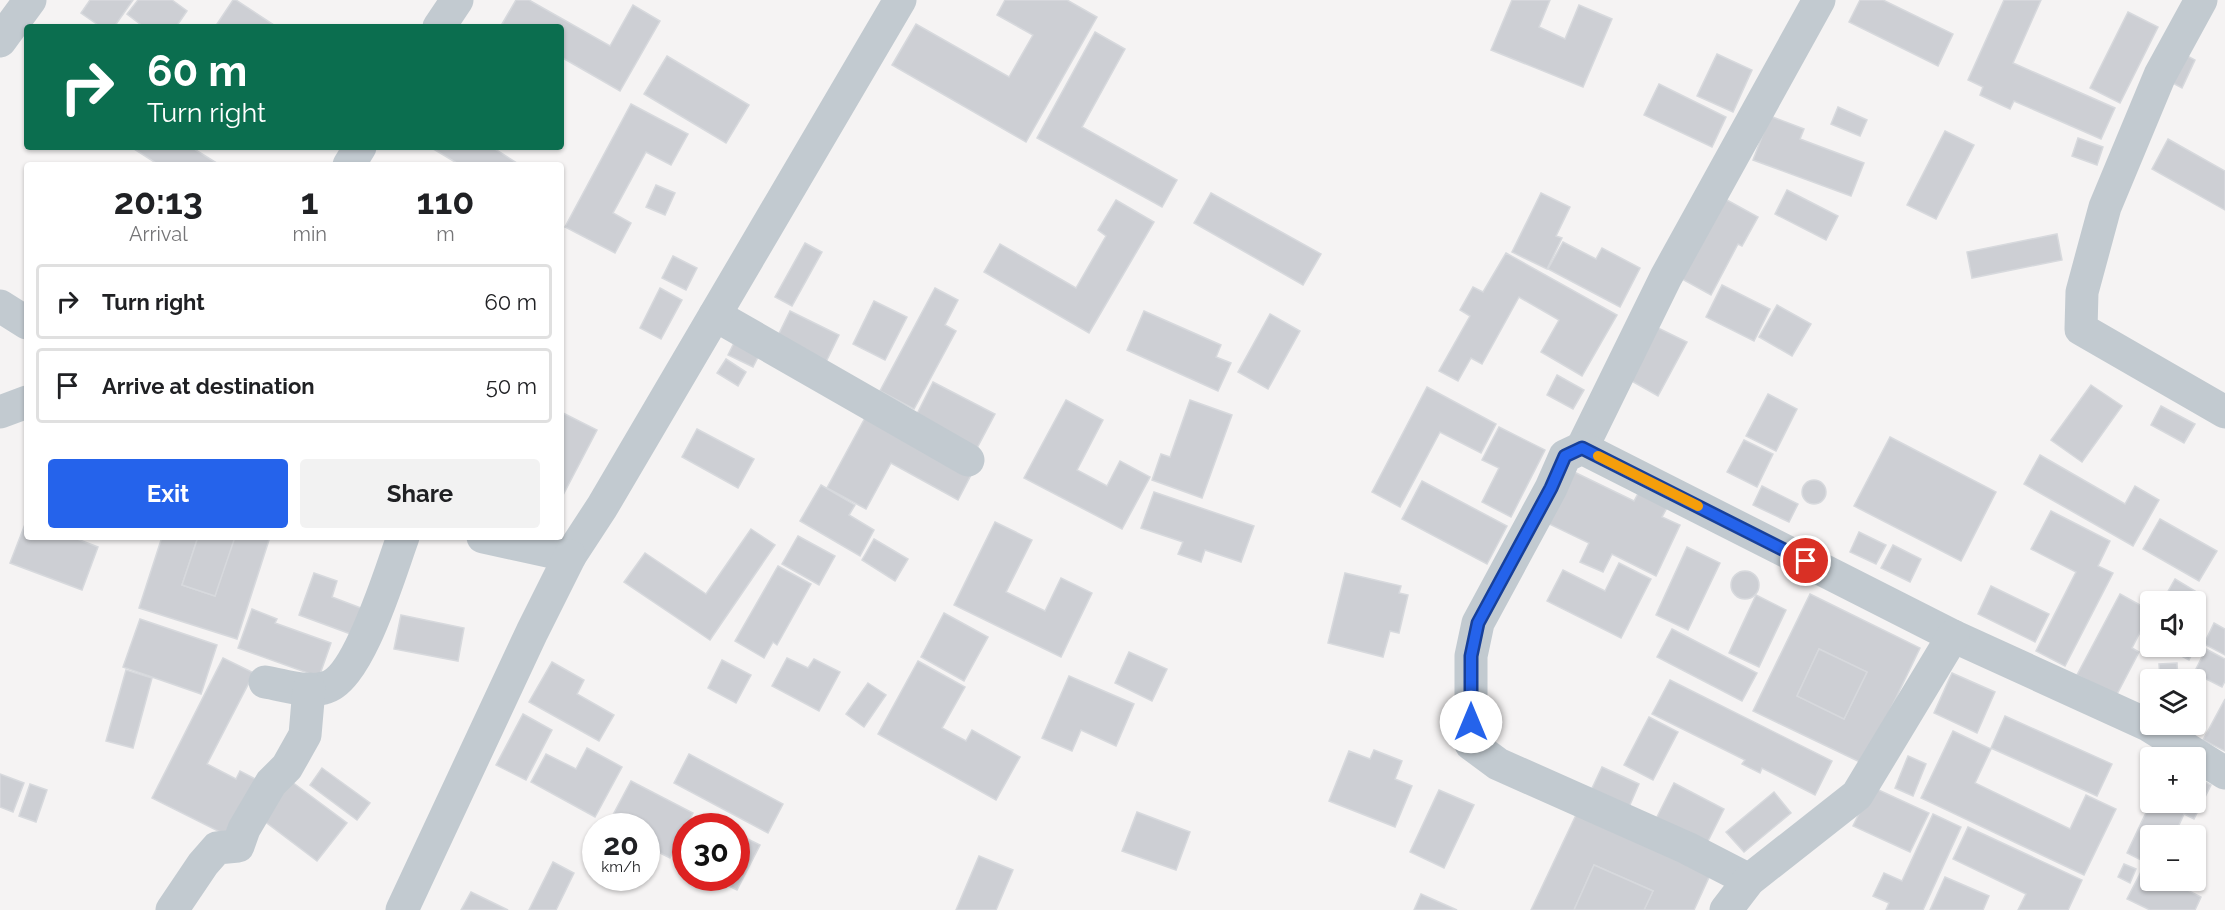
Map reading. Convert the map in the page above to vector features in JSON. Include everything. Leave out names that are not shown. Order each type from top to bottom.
[{"type":"street","points":[[0,41],[30,0]]},
{"type":"street","points":[[441,24],[458,0]]},
{"type":"street","points":[[402,910],[570,556],[602,507],[900,0]]},
{"type":"street","points":[[1749,880],[1687,848],[1498,764],[1471,744],[1471,656],[1478,623],[1551,488],[1565,456],[1582,448],[1666,277],[1819,0]]},
{"type":"street","points":[[2201,0],[2160,75],[2105,207],[2082,292],[2081,329],[2225,412]]},
{"type":"street","points":[[0,306],[24,321]]},
{"type":"street","points":[[715,315],[968,460]]},
{"type":"street","points":[[0,412],[24,403]]},
{"type":"street","points":[[1582,448],[1953,636],[2148,725],[2225,773]]},
{"type":"street","points":[[265,682],[309,689],[326,688],[339,679],[362,647],[402,540]]},
{"type":"street","points":[[497,540],[570,556]]},
{"type":"street","points":[[1726,910],[1749,880],[1857,795],[1953,636]]},
{"type":"street","points":[[172,910],[203,864],[217,848],[238,846],[244,829],[271,783],[287,767],[305,735],[309,689]]},
{"type":"building","points":[[90,0],[133,0],[116,24],[97,24],[81,13]]},
{"type":"building","points":[[138,0],[172,0],[187,11],[178,24],[140,24],[127,14]]},
{"type":"building","points":[[233,0],[236,0],[272,24],[217,24]]},
{"type":"building","points":[[516,0],[529,0],[610,46],[633,5],[660,21],[620,91],[564,59],[564,24],[502,24]]},
{"type":"building","points":[[1005,0],[1067,0],[1097,17],[1026,142],[892,65],[916,24],[1009,77],[1033,35],[997,15]]},
{"type":"building","points":[[1512,0],[1550,0],[1539,27],[1565,39],[1579,5],[1612,19],[1583,87],[1491,50]]},
{"type":"building","points":[[1860,0],[1883,0],[1953,34],[1938,66],[1849,22]]},
{"type":"building","points":[[2004,0],[2041,0],[2013,63],[2115,108],[2101,139],[2014,101],[2010,109],[1980,95],[1983,87],[1968,80]]},
{"type":"building","points":[[2128,12],[2158,27],[2120,103],[2090,88]]},
{"type":"building","points":[[1095,32],[1125,49],[1082,127],[1177,180],[1162,207],[1037,138]]},
{"type":"building","points":[[2178,51],[2195,60],[2182,88],[2165,79]]},
{"type":"building","points":[[1717,54],[1752,70],[1733,112],[1697,96]]},
{"type":"building","points":[[667,56],[749,105],[726,143],[644,94]]},
{"type":"building","points":[[1659,84],[1726,117],[1712,147],[1644,115]]},
{"type":"building","points":[[631,104],[688,134],[671,165],[646,152],[613,213],[631,223],[615,253],[565,227]]},
{"type":"building","points":[[1838,107],[1867,120],[1860,136],[1831,124]]},
{"type":"building","points":[[1770,116],[1804,129],[1800,139],[1864,163],[1851,196],[1753,160]]},
{"type":"building","points":[[1945,131],[1974,145],[1936,219],[1907,205]]},
{"type":"building","points":[[2078,138],[2103,147],[2097,165],[2072,156]]},
{"type":"building","points":[[2168,139],[2225,171],[2225,210],[2152,169]]},
{"type":"building","points":[[136,150],[196,150],[215,162],[154,162]]},
{"type":"building","points":[[435,150],[497,150],[515,162],[455,162]]},
{"type":"building","points":[[656,185],[675,193],[665,215],[646,207]]},
{"type":"building","points":[[1787,190],[1838,216],[1826,240],[1775,214]]},
{"type":"building","points":[[1211,193],[1321,254],[1303,285],[1194,223]]},
{"type":"building","points":[[1541,193],[1570,207],[1556,236],[1562,238],[1547,269],[1512,252]]},
{"type":"building","points":[[1725,199],[1758,217],[1742,246],[1738,244],[1711,295],[1682,279]]},
{"type":"building","points":[[1116,200],[1154,222],[1089,333],[984,272],[1000,244],[1076,288],[1106,236],[1098,230]]},
{"type":"building","points":[[2057,234],[2062,260],[1972,278],[1967,252]]},
{"type":"building","points":[[1563,242],[1596,259],[1602,248],[1640,268],[1620,307],[1548,269]]},
{"type":"building","points":[[805,243],[822,252],[792,306],[775,297]]},
{"type":"building","points":[[1506,253],[1617,315],[1582,376],[1541,352],[1559,320],[1519,297],[1482,364],[1471,358],[1458,381],[1439,371],[1470,316],[1460,310],[1473,287],[1483,292]]},
{"type":"building","points":[[673,256],[697,268],[686,290],[662,278]]},
{"type":"building","points":[[1722,285],[1770,309],[1754,341],[1706,317]]},
{"type":"building","points":[[660,288],[682,300],[661,339],[640,328]]},
{"type":"building","points":[[935,288],[958,300],[945,325],[956,331],[914,409],[880,391]]},
{"type":"building","points":[[874,301],[907,317],[885,360],[853,344]]},
{"type":"building","points":[[1777,305],[1811,324],[1792,356],[1759,337]]},
{"type":"building","points":[[790,311],[839,335],[824,366],[775,342]]},
{"type":"building","points":[[1144,311],[1221,345],[1216,357],[1231,363],[1218,391],[1127,350]]},
{"type":"building","points":[[1270,314],[1300,331],[1268,389],[1238,372]]},
{"type":"building","points":[[1656,327],[1687,342],[1658,396],[1628,379]]},
{"type":"building","points":[[736,339],[761,351],[753,367],[728,355]]},
{"type":"building","points":[[726,359],[746,372],[738,386],[717,373]]},
{"type":"building","points":[[1557,375],[1584,390],[1573,409],[1547,395]]},
{"type":"building","points":[[933,382],[995,414],[977,448],[916,416]]},
{"type":"building","points":[[2091,385],[2122,406],[2082,462],[2051,440]]},
{"type":"building","points":[[1427,387],[1496,424],[1481,453],[1440,432],[1400,507],[1372,492]]},
{"type":"building","points":[[1768,394],[1797,409],[1776,451],[1746,436]]},
{"type":"building","points":[[1066,400],[1103,420],[1077,470],[1107,486],[1120,461],[1150,477],[1122,529],[1024,478]]},
{"type":"building","points":[[1190,400],[1232,415],[1202,498],[1152,480],[1161,454],[1170,457]]},
{"type":"building","points":[[2161,406],[2195,424],[2184,443],[2151,425]]},
{"type":"building","points":[[564,414],[597,430],[564,493]]},
{"type":"building","points":[[865,418],[971,475],[958,500],[891,463],[866,509],[827,488]]},
{"type":"building","points":[[1499,427],[1545,450],[1511,517],[1482,502],[1499,468],[1482,460]]},
{"type":"building","points":[[697,429],[754,459],[738,488],[682,457]]},
{"type":"building","points":[[1890,437],[1996,492],[1961,561],[1854,506]]},
{"type":"building","points":[[1744,440],[1773,454],[1757,487],[1727,472]]},
{"type":"building","points":[[2040,455],[2125,504],[2135,486],[2159,500],[2133,546],[2024,484]]},
{"type":"building","points":[[1568,469],[1634,501],[1640,490],[1669,504],[1662,517],[1680,525],[1656,576],[1612,554],[1603,572],[1580,562],[1589,543],[1543,521]]},
{"type":"building","points":[[1814,480],[1823,483],[1826,492],[1823,501],[1814,504],[1805,501],[1802,492],[1805,483]]},
{"type":"building","points":[[1422,481],[1507,526],[1487,564],[1402,519]]},
{"type":"building","points":[[821,485],[855,505],[849,515],[874,530],[860,556],[800,521]]},
{"type":"building","points":[[1762,486],[1798,504],[1789,522],[1753,505]]},
{"type":"building","points":[[1154,492],[1254,526],[1241,562],[1205,550],[1201,562],[1178,554],[1183,542],[1141,528]]},
{"type":"building","points":[[2051,511],[2110,541],[2098,566],[2113,573],[2065,666],[2036,651],[2076,572],[2031,549]]},
{"type":"building","points":[[2160,519],[2217,551],[2199,581],[2143,549]]},
{"type":"building","points":[[995,522],[1032,540],[1006,592],[1045,611],[1061,578],[1092,593],[1061,657],[954,605]]},
{"type":"building","points":[[24,527],[24,540],[80,540],[98,547],[82,590],[10,563]]},
{"type":"building","points":[[751,529],[775,545],[710,640],[624,582],[645,553],[706,594]]},
{"type":"building","points":[[1859,532],[1886,545],[1876,564],[1850,552]]},
{"type":"building","points":[[798,536],[835,556],[819,585],[782,564]]},
{"type":"building","points":[[874,539],[908,559],[895,581],[862,560]]},
{"type":"building","points":[[161,540],[197,540],[182,585],[215,596],[232,540],[269,540],[237,639],[139,608]]},
{"type":"building","points":[[197,540],[234,540],[215,596],[182,585]]},
{"type":"building","points":[[1893,545],[1921,559],[1910,582],[1881,568]]},
{"type":"building","points":[[1687,547],[1720,563],[1688,630],[1656,615]]},
{"type":"building","points":[[1619,563],[1651,579],[1621,638],[1547,601],[1563,570],[1605,591]]},
{"type":"building","points":[[778,566],[811,584],[777,645],[773,642],[764,658],[735,641]]},
{"type":"building","points":[[1745,571],[1755,575],[1759,585],[1755,595],[1745,599],[1735,595],[1731,585],[1735,575]]},
{"type":"building","points":[[314,573],[337,581],[332,597],[366,610],[356,636],[299,615]]},
{"type":"building","points":[[1345,573],[1401,586],[1399,593],[1408,595],[1399,633],[1390,631],[1383,657],[1328,643]]},
{"type":"building","points":[[2175,579],[2195,591],[2168,591]]},
{"type":"building","points":[[1991,586],[2049,614],[2035,642],[1978,614]]},
{"type":"building","points":[[1810,594],[1920,648],[1864,764],[1753,711]],"holes":[[[1819,649],[1867,672],[1844,719],[1797,696]]]},
{"type":"building","points":[[2120,594],[2140,605],[2140,632],[2132,648],[2139,652],[2116,696],[2077,675]]},
{"type":"building","points":[[1756,595],[1786,610],[1759,667],[1729,653]]},
{"type":"building","points":[[252,609],[277,619],[275,623],[331,643],[319,677],[238,648]]},
{"type":"building","points":[[944,613],[988,637],[964,681],[921,657]]},
{"type":"building","points":[[401,615],[464,628],[458,661],[394,649]]},
{"type":"building","points":[[140,619],[217,645],[201,694],[123,667]]},
{"type":"building","points":[[2214,623],[2225,629],[2225,655],[2206,645]]},
{"type":"building","points":[[1672,629],[1757,673],[1742,701],[1657,657]]},
{"type":"building","points":[[1819,649],[1867,672],[1844,719],[1797,696]]},
{"type":"building","points":[[2206,649],[2225,659],[2225,681],[2222,687],[2206,679],[2206,669],[2196,669],[2202,657],[2206,657]]},
{"type":"building","points":[[1129,652],[1167,669],[1152,701],[1115,683]]},
{"type":"building","points":[[223,658],[254,673],[207,764],[236,779],[240,771],[263,783],[234,839],[152,798]]},
{"type":"building","points":[[787,658],[808,668],[814,659],[840,672],[819,711],[772,686]]},
{"type":"building","points":[[722,660],[751,675],[736,703],[708,688]]},
{"type":"building","points":[[918,661],[965,687],[942,728],[966,741],[972,730],[1020,757],[996,800],[878,734]]},
{"type":"building","points":[[552,662],[584,680],[577,694],[614,715],[599,741],[529,702]]},
{"type":"building","points":[[2177,663],[2177,669],[2159,669],[2159,664]]},
{"type":"building","points":[[126,670],[152,678],[133,748],[106,741]]},
{"type":"building","points":[[1952,673],[1995,692],[1977,733],[1934,713]]},
{"type":"building","points":[[1069,676],[1134,704],[1116,746],[1081,730],[1072,751],[1042,738]]},
{"type":"building","points":[[1670,680],[1832,761],[1815,795],[1762,768],[1760,773],[1742,764],[1745,760],[1652,714]]},
{"type":"building","points":[[868,683],[886,695],[864,727],[846,714]]},
{"type":"building","points":[[2225,699],[2225,751],[2203,740]]},
{"type":"building","points":[[523,714],[552,730],[526,780],[496,765]]},
{"type":"building","points":[[2005,716],[2112,764],[2097,796],[1991,748]]},
{"type":"building","points":[[1649,717],[1678,732],[1653,780],[1624,765]]},
{"type":"building","points":[[1953,731],[1991,749],[1975,783],[2070,829],[2086,795],[2116,809],[2084,875],[1921,798]]},
{"type":"building","points":[[587,748],[622,767],[597,813],[588,813],[531,782],[546,754],[576,769]]},
{"type":"building","points":[[1374,750],[1402,761],[1395,779],[1412,786],[1395,827],[1329,801],[1349,751],[1370,759]]},
{"type":"building","points":[[689,754],[783,804],[768,833],[750,823],[750,813],[730,813],[674,783]]},
{"type":"building","points":[[1908,756],[1926,764],[1913,796],[1895,788]]},
{"type":"building","points":[[1602,767],[1639,784],[1626,814],[1588,797]]},
{"type":"building","points":[[322,768],[370,803],[357,820],[310,785]]},
{"type":"building","points":[[0,774],[24,783],[13,812],[0,807]]},
{"type":"building","points":[[284,776],[347,823],[317,861],[255,814]]},
{"type":"building","points":[[631,781],[693,813],[672,813],[672,854],[670,858],[660,853],[660,813],[614,813]]},
{"type":"building","points":[[2206,782],[2211,785],[2206,795]]},
{"type":"building","points":[[1674,783],[1724,809],[1702,853],[1652,827]]},
{"type":"building","points":[[30,784],[47,790],[36,822],[19,816]]},
{"type":"building","points":[[1872,787],[1929,813],[1910,852],[1853,826]]},
{"type":"building","points":[[1439,790],[1474,805],[1444,868],[1410,852]]},
{"type":"building","points":[[1774,792],[1791,813],[1744,852],[1726,832]]},
{"type":"building","points":[[1137,812],[1190,832],[1176,870],[1122,851]]},
{"type":"building","points":[[1577,813],[1710,875],[1694,910],[1644,910],[1653,891],[1594,865],[1574,910],[1531,910]]},
{"type":"building","points":[[2146,813],[2197,813],[2194,819],[2184,814],[2179,825],[2140,825]]},
{"type":"building","points":[[1933,814],[1961,827],[1923,910],[1886,910],[1889,903],[1873,896],[1884,873],[1902,881]]},
{"type":"building","points":[[2140,825],[2140,860],[2127,853]]},
{"type":"building","points":[[1968,827],[2082,880],[2068,910],[2018,910],[2026,894],[1953,859]]},
{"type":"building","points":[[750,840],[760,845],[750,865]]},
{"type":"building","points":[[979,856],[1013,870],[996,910],[956,910]]},
{"type":"building","points":[[553,862],[574,873],[556,910],[529,910]]},
{"type":"building","points":[[2124,864],[2136,869],[2130,883],[2118,877]]},
{"type":"building","points":[[1594,865],[1653,891],[1644,910],[1574,910]]},
{"type":"building","points":[[2140,874],[2140,891],[2189,891],[2201,897],[2195,910],[2150,910],[2127,899]]},
{"type":"building","points":[[1945,877],[1989,896],[1983,910],[1930,910]]},
{"type":"building","points":[[471,892],[508,910],[461,910]]},
{"type":"building","points":[[1421,894],[1457,910],[1414,910]]},
{"type":"slow traffic","points":[[1598,456],[1698,506]]},
{"type":"route","points":[[1471,722],[1471,656],[1478,623],[1551,488],[1565,456],[1582,448],[1806,561]]}]
